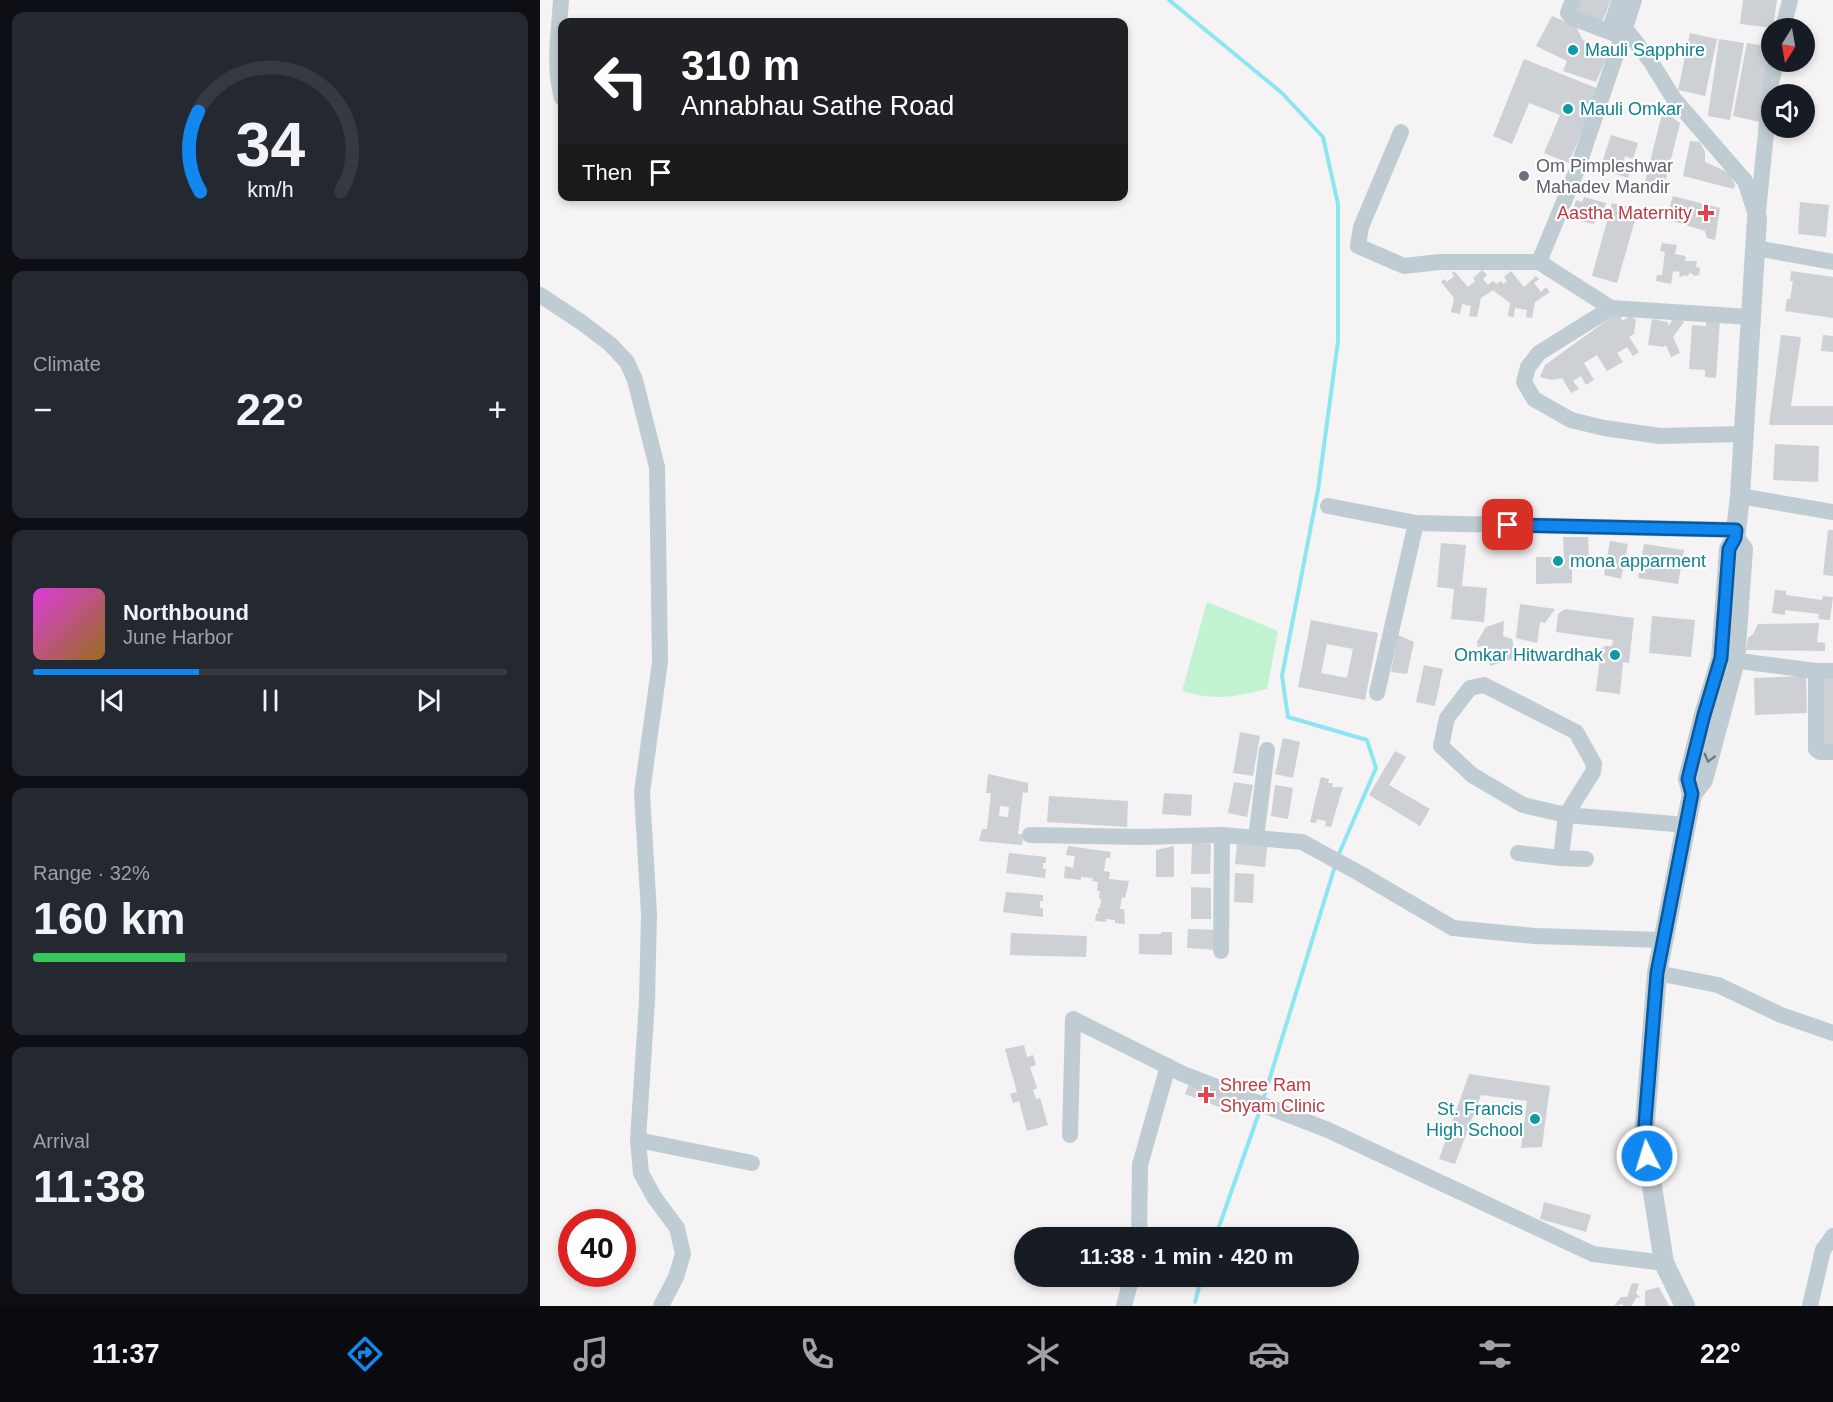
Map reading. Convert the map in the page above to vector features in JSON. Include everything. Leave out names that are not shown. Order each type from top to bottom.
[{"type":"street","points":[[560,18],[561,0]]},
{"type":"street","points":[[1573,0],[1568,13],[1573,18],[1619,32],[1651,62],[1674,99],[1744,181],[1757,218]]},
{"type":"street","points":[[1619,32],[1620,0]]},
{"type":"street","points":[[1539,262],[1577,170],[1619,32],[1634,0]]},
{"type":"street","points":[[1786,18],[1790,0]]},
{"type":"street","points":[[1685,1306],[1664,1263],[1644,1135],[1657,973],[1662,940],[1692,794],[1702,780],[1710,724],[1728,660],[1732,615],[1743,549],[1735,534],[1740,496],[1757,218],[1774,72]]},
{"type":"street","points":[[1401,132],[1361,226],[1358,246],[1404,266],[1438,262],[1539,262],[1611,308],[1750,317]]},
{"type":"street","points":[[1756,248],[1833,262]]},
{"type":"street","points":[[540,295],[610,344],[627,362],[635,380],[657,467],[660,662],[642,792],[649,914],[647,1001],[638,1140],[641,1173],[654,1197],[677,1228],[683,1254],[676,1277],[661,1306]]},
{"type":"street","points":[[1611,308],[1539,353],[1528,367],[1524,382],[1534,399],[1571,420],[1604,428],[1660,436],[1743,434]]},
{"type":"street","points":[[1740,496],[1833,512]]},
{"type":"street","points":[[1328,506],[1416,523],[1735,534]]},
{"type":"street","points":[[1377,693],[1416,523]]},
{"type":"street","points":[[1728,660],[1825,671],[1816,749],[1820,752],[1833,752]]},
{"type":"street","points":[[1561,858],[1566,815],[1593,772],[1594,764],[1576,732],[1484,685],[1470,688],[1447,718],[1441,746],[1472,775],[1523,806],[1566,815],[1687,825]]},
{"type":"street","points":[[1256,838],[1267,750]]},
{"type":"street","points":[[1221,951],[1222,835]]},
{"type":"street","points":[[1030,836],[1222,835],[1302,842],[1453,928],[1535,936],[1662,940]]},
{"type":"street","points":[[1518,853],[1586,859]]},
{"type":"street","points":[[1657,973],[1718,985],[1781,1014],[1833,1033]]},
{"type":"street","points":[[1070,1135],[1073,1019],[1168,1066],[1328,1130],[1593,1254],[1664,1263]]},
{"type":"street","points":[[1139,1227],[1140,1165],[1168,1066]]},
{"type":"street","points":[[638,1140],[752,1163]]},
{"type":"street","points":[[1810,1306],[1823,1250],[1833,1236]]},
{"type":"street","points":[[1128,1306],[1131,1287]]},
{"type":"green space","points":[[1207,602],[1278,631],[1267,689],[1224,697],[1182,691]]},
{"type":"building","points":[[1580,0],[1611,0],[1601,25],[1576,14]]},
{"type":"building","points":[[1743,0],[1777,0],[1774,18],[1761,18],[1761,27],[1740,24]]},
{"type":"building","name":"Mauli Sapphire","points":[[1552,16],[1576,26],[1582,39],[1608,55],[1596,82],[1563,71],[1567,61],[1536,46]]},
{"type":"building","points":[[1690,33],[1717,39],[1705,96],[1678,90]]},
{"type":"building","points":[[1719,39],[1744,43],[1730,120],[1708,116]]},
{"type":"building","points":[[1747,43],[1761,45],[1761,72],[1770,72],[1768,84],[1761,84],[1760,122],[1733,116]]},
{"type":"building","name":"Mauli Omkar","points":[[1524,59],[1599,89],[1569,163],[1544,153],[1560,115],[1529,103],[1512,144],[1493,136]]},
{"type":"building","points":[[1663,110],[1680,123],[1664,187],[1645,182]]},
{"type":"building","points":[[1611,135],[1638,143],[1633,159],[1625,156],[1623,165],[1631,168],[1628,178],[1600,169]]},
{"type":"building","points":[[1690,141],[1700,142],[1705,152],[1705,162],[1732,174],[1734,189],[1683,176]]},
{"type":"building","points":[[1673,196],[1720,208],[1715,240],[1707,238],[1705,231],[1666,219]]},
{"type":"building","points":[[1584,197],[1606,203],[1603,213],[1597,212],[1594,224],[1571,219],[1576,200],[1582,202]]},
{"type":"building","points":[[1800,202],[1829,205],[1826,237],[1798,234]]},
{"type":"building","points":[[1612,203],[1638,210],[1617,283],[1592,276]]},
{"type":"building","points":[[1662,243],[1677,245],[1675,254],[1686,256],[1685,261],[1697,261],[1696,267],[1700,268],[1699,275],[1693,276],[1689,273],[1688,276],[1683,275],[1683,277],[1679,276],[1680,272],[1673,271],[1671,284],[1656,281],[1657,275],[1662,275],[1665,252],[1660,251]]},
{"type":"building","points":[[1482,270],[1487,275],[1483,279],[1488,285],[1493,281],[1497,284],[1501,281],[1503,284],[1507,281],[1504,277],[1511,271],[1524,287],[1536,276],[1539,279],[1534,283],[1541,292],[1546,287],[1550,292],[1535,302],[1532,318],[1526,317],[1527,310],[1515,308],[1514,317],[1508,316],[1510,303],[1493,290],[1481,298],[1477,317],[1469,316],[1471,306],[1462,304],[1460,314],[1451,312],[1454,298],[1441,282],[1444,279],[1447,282],[1454,276],[1452,273],[1454,271],[1468,287],[1475,281],[1473,278]]},
{"type":"building","points":[[1791,271],[1833,277],[1833,318],[1785,311],[1793,281],[1790,281]]},
{"type":"building","points":[[1617,313],[1621,316],[1622,321],[1630,316],[1636,320],[1634,334],[1629,337],[1639,352],[1633,356],[1627,347],[1617,353],[1623,362],[1607,371],[1597,355],[1584,363],[1594,380],[1586,385],[1581,376],[1573,381],[1579,389],[1571,393],[1562,378],[1552,380],[1540,377],[1545,365]]},
{"type":"building","points":[[1676,315],[1684,322],[1673,337],[1680,353],[1671,357],[1666,345],[1664,347],[1648,345],[1652,319],[1668,322],[1668,326]]},
{"type":"building","points":[[1706,319],[1720,320],[1716,378],[1705,377],[1705,370],[1689,369],[1692,325],[1706,326]]},
{"type":"building","points":[[1781,335],[1801,337],[1791,406],[1833,406],[1833,425],[1769,425]]},
{"type":"building","points":[[1823,335],[1833,336],[1833,352],[1821,351]]},
{"type":"building","points":[[1775,444],[1819,446],[1818,482],[1773,480]]},
{"type":"building","points":[[1828,530],[1833,530],[1833,576],[1823,575]]},
{"type":"building","name":"mona apparment","points":[[1563,537],[1588,537],[1589,559],[1581,559],[1581,564],[1575,564],[1575,567],[1572,567],[1572,583],[1536,584],[1536,557],[1564,557]]},
{"type":"building","points":[[1610,541],[1628,544],[1621,579],[1604,575]]},
{"type":"building","points":[[1441,543],[1466,545],[1462,586],[1487,588],[1484,622],[1451,619],[1454,589],[1437,587]]},
{"type":"building","points":[[1644,544],[1684,550],[1678,584],[1638,578]]},
{"type":"building","points":[[1775,590],[1786,591],[1786,595],[1822,600],[1823,596],[1833,597],[1830,620],[1818,619],[1819,614],[1785,610],[1785,615],[1772,613]]},
{"type":"building","points":[[1520,604],[1555,609],[1545,623],[1540,622],[1537,643],[1516,638]]},
{"type":"building","name":"Omkar Hitwardhak","points":[[1565,609],[1634,618],[1629,663],[1623,662],[1620,694],[1596,691],[1601,649],[1605,646],[1612,646],[1613,640],[1556,632],[1558,614]]},
{"type":"building","points":[[1652,616],[1695,620],[1691,657],[1649,653]]},
{"type":"building","points":[[1311,620],[1378,633],[1365,700],[1298,687]],"holes":[[[1327,644],[1353,649],[1347,678],[1321,673]]]},
{"type":"building","points":[[1504,621],[1503,636],[1512,639],[1516,658],[1490,666],[1484,646],[1478,647],[1477,642],[1486,627]]},
{"type":"building","points":[[1819,623],[1817,642],[1825,643],[1825,651],[1746,650],[1748,638],[1758,624]]},
{"type":"building","points":[[1398,635],[1414,642],[1407,674],[1391,672]]},
{"type":"building","points":[[1424,665],[1443,669],[1435,706],[1416,702]]},
{"type":"building","points":[[1819,674],[1833,674],[1833,748],[1819,748]]},
{"type":"building","points":[[1806,676],[1807,713],[1755,715],[1754,678]]},
{"type":"building","points":[[1240,732],[1260,736],[1253,776],[1233,773]]},
{"type":"building","points":[[1283,738],[1300,742],[1293,778],[1275,774]]},
{"type":"building","points":[[1395,751],[1406,757],[1389,785],[1430,809],[1420,826],[1369,795]]},
{"type":"building","points":[[988,774],[1028,783],[1028,793],[1023,792],[1018,834],[1024,834],[1022,845],[979,841],[982,829],[987,829],[991,793],[986,793]],"holes":[[[1000,806],[1009,807],[1008,817],[999,816]]]},
{"type":"building","points":[[1321,777],[1329,779],[1328,783],[1333,783],[1332,787],[1343,787],[1331,827],[1325,826],[1326,821],[1317,819],[1316,823],[1310,822]]},
{"type":"building","points":[[1234,782],[1253,785],[1247,817],[1228,813]]},
{"type":"building","points":[[1275,785],[1293,788],[1288,819],[1271,816]]},
{"type":"building","points":[[1164,793],[1192,795],[1191,816],[1162,814]]},
{"type":"building","points":[[1049,796],[1128,801],[1127,827],[1047,822]]},
{"type":"building","points":[[1192,843],[1211,844],[1210,874],[1191,874]]},
{"type":"building","points":[[1237,844],[1267,847],[1265,867],[1235,864]]},
{"type":"building","points":[[1068,846],[1111,852],[1110,858],[1106,858],[1104,871],[1110,872],[1109,879],[1129,881],[1120,909],[1124,909],[1125,924],[1106,919],[1106,922],[1095,921],[1101,899],[1099,898],[1100,891],[1097,891],[1098,882],[1092,881],[1093,878],[1081,877],[1081,880],[1064,878],[1065,866],[1073,868],[1075,856],[1066,855]]},
{"type":"building","points":[[1174,846],[1174,877],[1156,877],[1156,850]]},
{"type":"building","points":[[1009,853],[1046,857],[1046,863],[1043,863],[1043,869],[1046,869],[1045,878],[1006,873]]},
{"type":"building","points":[[1235,873],[1254,874],[1253,903],[1234,902]]},
{"type":"building","points":[[1191,887],[1211,888],[1211,919],[1191,919]]},
{"type":"building","points":[[1006,892],[1043,895],[1040,908],[1043,908],[1043,917],[1003,912]]},
{"type":"building","points":[[1188,929],[1219,930],[1217,950],[1187,948]]},
{"type":"building","points":[[1161,932],[1172,932],[1172,955],[1139,954],[1139,934],[1161,934]]},
{"type":"building","points":[[1011,933],[1087,936],[1086,957],[1010,955]]},
{"type":"building","points":[[1024,1045],[1027,1057],[1033,1055],[1036,1065],[1030,1067],[1037,1088],[1033,1090],[1036,1099],[1040,1098],[1048,1125],[1027,1131],[1019,1101],[1013,1103],[1010,1094],[1017,1092],[1005,1049]]},
{"type":"building","name":"St. Francis High School","points":[[1469,1074],[1550,1086],[1542,1147],[1521,1148],[1527,1101],[1481,1095],[1455,1164],[1439,1159]]},
{"type":"building","points":[[1190,1081],[1242,1101],[1237,1114],[1185,1094]]},
{"type":"building","points":[[1544,1202],[1591,1215],[1586,1232],[1540,1219]]},
{"type":"building","points":[[1632,1283],[1639,1284],[1636,1293],[1641,1298],[1637,1297],[1631,1306],[1623,1306],[1623,1304],[1614,1306],[1621,1297],[1627,1297]]},
{"type":"building","points":[[1659,1287],[1669,1306],[1645,1306],[1645,1291]]},
{"type":"waterway","points":[[1169,0],[1282,93],[1323,137],[1338,204],[1338,341],[1318,490],[1282,676],[1288,717],[1367,740],[1376,768],[1338,856]]},
{"type":"waterway","points":[[1263,1100],[1335,866]]},
{"type":"waterway","points":[[1219,1227],[1260,1110]]},
{"type":"waterway","points":[[1195,1302],[1199,1287]]},
{"type":"place","name":"Mauli Sapphire","points":[[1573,50]]},
{"type":"place","name":"Mauli Omkar","points":[[1568,109]]},
{"type":"place","name":"Om Pimpleshwar Mahadev Mandir","points":[[1524,176]]},
{"type":"place","name":"Aastha Maternity","points":[[1706,213]]},
{"type":"place","name":"mona apparment","points":[[1558,561]]},
{"type":"place","name":"Omkar Hitwardhak","points":[[1615,655]]},
{"type":"place","name":"Shree Ram Shyam Clinic","points":[[1206,1095]]},
{"type":"place","name":"St. Francis High School","points":[[1535,1119]]},
{"type":"route","points":[[1508,525],[1736,530],[1735,538],[1729,549],[1721,658],[1688,779],[1692,794],[1657,973],[1644,1135],[1647,1156]]}]
